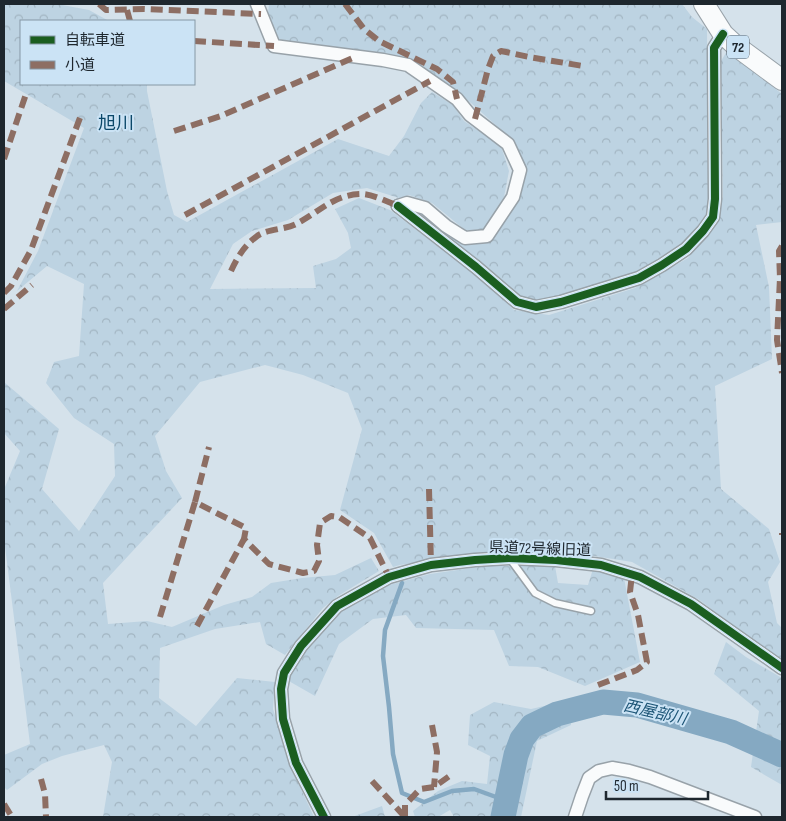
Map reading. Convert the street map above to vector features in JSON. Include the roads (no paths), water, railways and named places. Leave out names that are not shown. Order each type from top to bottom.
[{"type":"main road","name":"72","points":[[704,4],[723,34],[782,80]]},
{"type":"street","points":[[257,4],[274,46],[408,65],[457,99],[470,115],[508,144],[520,170],[513,197],[487,236],[465,238],[446,226],[425,208],[407,203],[398,206],[517,302],[536,307],[561,302],[639,278],[686,249],[713,217],[715,199],[714,48],[723,34]]},
{"type":"street","name":"県道72号線旧道","points":[[324,817],[296,763],[283,719],[281,689],[284,673],[301,646],[336,606],[389,577],[431,565],[509,558],[556,560],[601,565],[640,577],[691,604],[782,668]]},
{"type":"street","points":[[575,817],[589,778],[599,771],[612,768],[650,777],[724,812],[755,817]]},
{"type":"lane","points":[[509,558],[535,593],[555,603],[591,611]]},
{"type":"waterway","points":[[402,583],[385,630],[383,656],[393,754],[402,793],[424,802],[452,791],[474,789],[507,801]]},
{"type":"waterway","name":"西屋部川","points":[[503,817],[516,755],[522,739],[532,726],[557,714],[603,702],[637,705],[731,732],[782,755]]},
{"type":"district","name":"旭川","points":[[116,123]]}]
